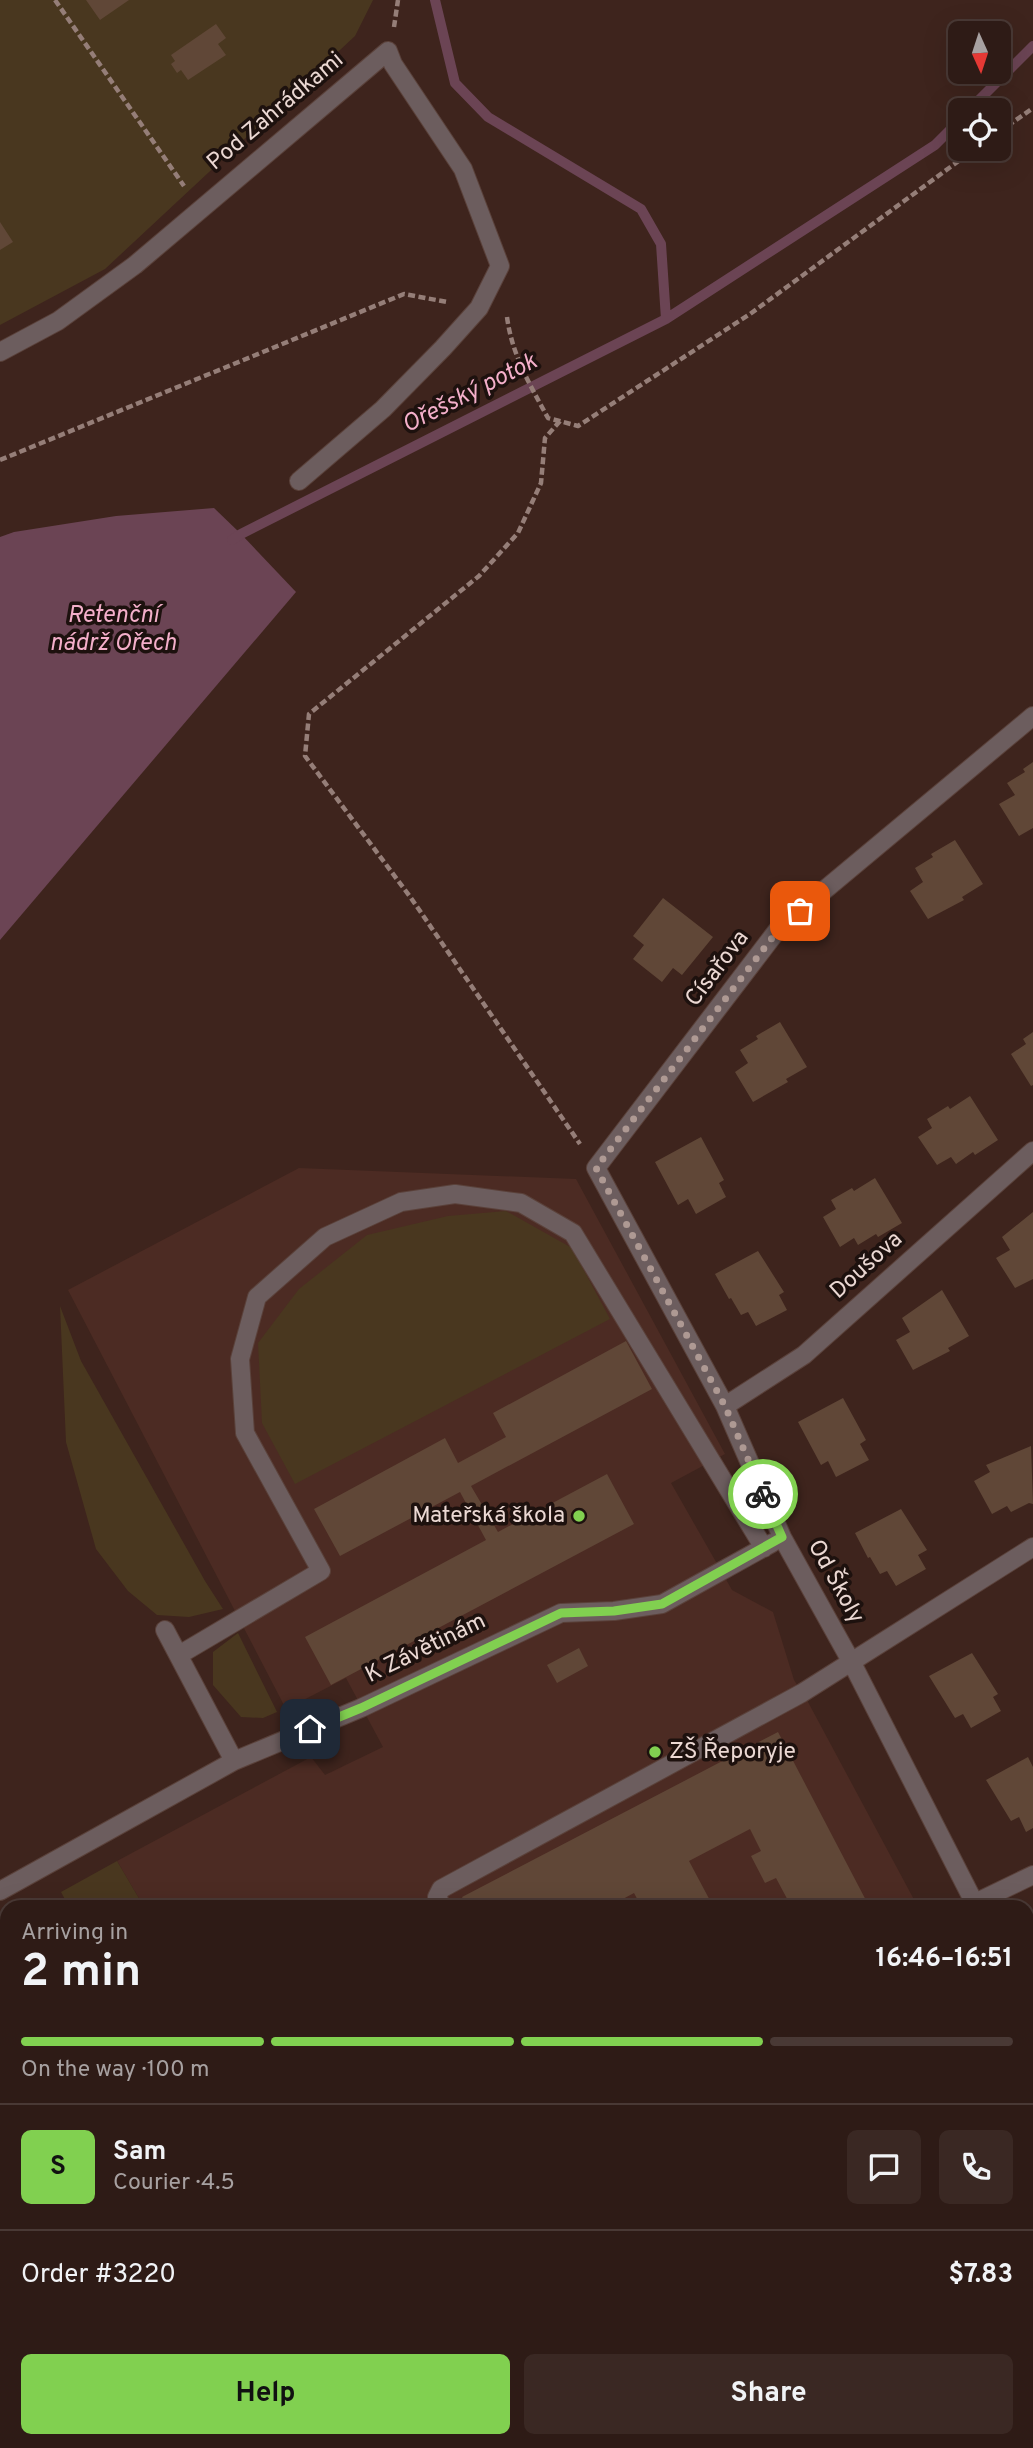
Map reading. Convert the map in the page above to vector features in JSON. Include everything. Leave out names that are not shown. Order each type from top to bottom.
[{"type":"street","name":"Pod Zahrádkami","points":[[0,352],[58,321],[135,265],[388,51],[393,64],[463,169],[500,266],[479,308]]},
{"type":"street","points":[[299,481],[383,409],[479,308]]},
{"type":"street","name":"Císařova","points":[[596,1168],[779,929],[1033,716]]},
{"type":"street","name":"Doušova","points":[[725,1406],[804,1354],[1033,1151]]},
{"type":"street","name":"Od Školy","points":[[596,1168],[725,1406],[782,1537],[852,1663],[973,1900]]},
{"type":"street","points":[[179,1655],[321,1571],[245,1433],[240,1359],[257,1297],[326,1237],[401,1202],[455,1194],[521,1203],[572,1233],[764,1548],[782,1537]]},
{"type":"street","points":[[439,1900],[441,1889],[790,1699],[852,1663],[1033,1547]]},
{"type":"street","name":"K Závětinám","points":[[0,1891],[234,1761],[361,1708],[561,1613],[614,1611],[662,1604],[764,1548]]},
{"type":"street","points":[[165,1630],[234,1761]]},
{"type":"street","points":[[986,1900],[1033,1875]]},
{"type":"path","points":[[55,0],[200,208]]},
{"type":"path","points":[[1011,124],[1033,108]]},
{"type":"path","points":[[519,364],[548,418],[578,426],[750,314],[959,161]]},
{"type":"path","points":[[0,460],[404,295],[479,308]]},
{"type":"path","points":[[560,421],[545,438],[541,483],[518,533],[479,576],[309,713],[305,756],[411,898],[596,1168]]},
{"type":"shaded area","points":[[0,0],[373,0],[355,36],[105,269],[0,325]]},
{"type":"shaded area","points":[[299,1168],[576,1179],[725,1454],[671,1483],[732,1590],[773,1612],[794,1680],[914,1900],[140,1900],[117,1861],[311,1757],[325,1775],[383,1747],[346,1678],[286,1709],[68,1290]]},
{"type":"shaded area","points":[[506,1211],[572,1248],[610,1319],[295,1484],[262,1423],[258,1343],[299,1289],[367,1235],[448,1216]]},
{"type":"shaded area","points":[[60,1306],[81,1361],[223,1609],[189,1617],[157,1615],[128,1591],[96,1549],[66,1442]]},
{"type":"shaded area","points":[[238,1633],[277,1712],[263,1718],[241,1717],[213,1685],[213,1652]]},
{"type":"shaded area","points":[[117,1861],[140,1900],[65,1900],[61,1892]]},
{"type":"water","name":"Retenční nádrž Ořech","points":[[214,508],[296,592],[0,940],[0,537],[14,532],[116,516]]},
{"type":"building","points":[[86,0],[129,0],[100,20]]},
{"type":"building","points":[[216,24],[226,38],[218,44],[226,55],[188,80],[181,70],[177,73],[171,64],[175,61],[171,55]]},
{"type":"building","points":[[0,222],[13,242],[0,250]]},
{"type":"building","points":[[1033,762],[1033,828],[1019,836],[999,804],[1015,795],[1007,783],[1025,772],[1023,769]]},
{"type":"building","points":[[955,840],[983,884],[962,897],[964,900],[928,919],[910,891],[923,882],[915,868],[933,857],[931,854]]},
{"type":"building","points":[[663,898],[713,937],[682,975],[673,968],[662,982],[633,959],[644,945],[633,936]]},
{"type":"building","points":[[780,1022],[807,1067],[786,1079],[788,1082],[753,1102],[735,1072],[748,1063],[740,1050],[758,1039],[756,1036]]},
{"type":"building","points":[[1033,1032],[1031,1086],[1011,1054],[1026,1044],[1023,1039]]},
{"type":"building","points":[[970,1096],[998,1140],[956,1164],[951,1157],[937,1165],[918,1137],[932,1128],[927,1119]]},
{"type":"building","points":[[701,1137],[724,1180],[719,1183],[726,1197],[696,1214],[688,1199],[678,1205],[655,1162]]},
{"type":"building","points":[[875,1178],[902,1223],[858,1245],[854,1238],[840,1247],[823,1217],[836,1209],[831,1200],[852,1188],[854,1191]]},
{"type":"building","points":[[1033,1212],[1033,1279],[1015,1288],[996,1258],[1010,1250],[1002,1237]]},
{"type":"building","points":[[758,1251],[784,1292],[779,1295],[787,1310],[756,1326],[748,1312],[741,1315],[715,1274]]},
{"type":"building","points":[[942,1290],[969,1336],[948,1348],[950,1351],[913,1370],[896,1340],[910,1332],[902,1318]]},
{"type":"building","name":"Mateřská škola","points":[[626,1341],[652,1389],[471,1486],[498,1532],[607,1474],[634,1524],[331,1685],[305,1637],[486,1540],[460,1492],[340,1556],[314,1509],[445,1438],[458,1463],[506,1437],[493,1413]]},
{"type":"building","points":[[843,1398],[866,1440],[860,1444],[869,1460],[836,1477],[828,1461],[821,1465],[798,1422]]},
{"type":"building","points":[[1031,1446],[1033,1504],[1029,1503],[1011,1512],[1007,1506],[992,1514],[974,1481],[990,1472],[986,1465]]},
{"type":"building","points":[[901,1509],[927,1550],[918,1555],[926,1569],[896,1586],[887,1571],[880,1574],[855,1533]]},
{"type":"building","points":[[579,1648],[588,1666],[557,1683],[547,1665]]},
{"type":"building","points":[[972,1653],[998,1694],[993,1697],[1001,1711],[971,1728],[963,1714],[955,1718],[929,1676]]},
{"type":"building","points":[[778,1732],[866,1900],[788,1900],[776,1878],[765,1883],[751,1856],[761,1851],[750,1829],[689,1861],[710,1900],[638,1900],[634,1893],[621,1900],[464,1900],[462,1897]]},
{"type":"building","points":[[1028,1757],[1033,1767],[1033,1828],[1026,1832],[1019,1817],[1011,1821],[986,1780]]},
{"type":"waterway","points":[[435,0],[455,83],[488,117],[641,209],[661,244],[666,319]]},
{"type":"waterway","name":"Ořešský potok","points":[[981,98],[1033,46]]},
{"type":"waterway","name":"Ořešský potok","points":[[232,540],[666,319],[935,145],[948,132]]},
{"type":"way so far","points":[[763,1494],[725,1406],[596,1168],[779,929],[800,911]]},
{"type":"place","name":"Mateřská škola","points":[[579,1516]]},
{"type":"place","name":"ZŠ Řeporyje","points":[[655,1752]]},
{"type":"route","points":[[310,1729],[361,1708],[561,1613],[614,1611],[662,1604],[782,1537],[763,1494]]}]
